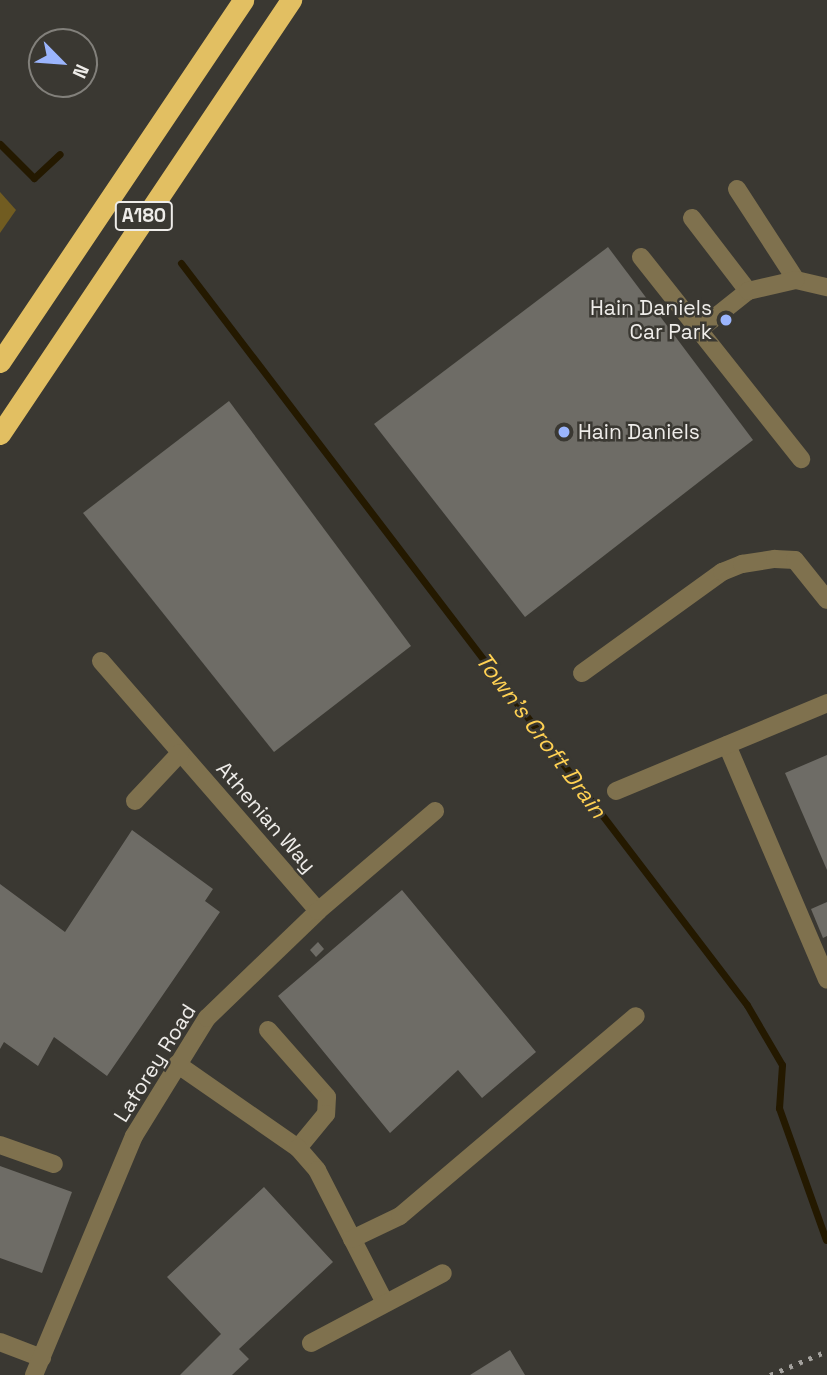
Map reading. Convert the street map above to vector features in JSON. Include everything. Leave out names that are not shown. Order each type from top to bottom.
[{"type":"highway","name":"A180","points":[[0,362],[243,0]]},
{"type":"highway","name":"A180","points":[[0,434],[291,0]]},
{"type":"street","points":[[737,189],[796,280]]},
{"type":"street","points":[[692,218],[748,291]]},
{"type":"street","points":[[641,257],[801,459]]},
{"type":"street","points":[[699,330],[748,291],[796,280],[827,287]]},
{"type":"street","points":[[582,673],[722,572],[742,564],[775,559],[795,560],[827,600]]},
{"type":"street","name":"Athenian Way","points":[[101,661],[318,911]]},
{"type":"street","points":[[616,791],[827,703]]},
{"type":"street","points":[[727,745],[827,980]]},
{"type":"street","points":[[135,801],[180,753]]},
{"type":"street","name":"Laforey Road","points":[[34,1375],[134,1136],[207,1018],[318,911],[435,811]]},
{"type":"street","points":[[352,1239],[400,1216],[636,1016]]},
{"type":"street","points":[[268,1030],[327,1097],[326,1114],[299,1148]]},
{"type":"street","points":[[177,1064],[299,1148],[317,1170],[385,1303]]},
{"type":"street","points":[[0,1145],[54,1164]]},
{"type":"street","points":[[311,1343],[443,1273]]},
{"type":"street","points":[[0,1342],[41,1358]]},
{"type":"shaded area","points":[[0,192],[16,210],[0,233]]},
{"type":"building","name":"Hain Daniels","points":[[608,247],[753,440],[525,617],[374,424]]},
{"type":"building","points":[[229,401],[411,646],[274,752],[83,513]]},
{"type":"building","points":[[827,755],[827,870],[785,773]]},
{"type":"building","points":[[132,830],[213,889],[205,901],[220,912],[107,1076],[54,1037],[38,1066],[4,1042],[0,1049],[0,884],[65,932]]},
{"type":"building","points":[[402,890],[536,1052],[482,1098],[458,1070],[390,1133],[278,996]]},
{"type":"building","points":[[827,902],[827,936],[823,938],[811,909]]},
{"type":"building","points":[[318,942],[324,949],[316,957],[310,950]]},
{"type":"building","points":[[0,1166],[72,1192],[42,1273],[0,1258]]},
{"type":"building","points":[[264,1187],[333,1262],[239,1349],[249,1359],[232,1375],[180,1375],[221,1334],[167,1277]]},
{"type":"building","points":[[510,1350],[525,1375],[470,1375]]},
{"type":"waterway","points":[[0,144],[34,178],[60,154]]},
{"type":"waterway","name":"Town's Croft Drain","points":[[181,263],[747,1005],[782,1065],[779,1108],[826,1240]]},
{"type":"railway","points":[[770,1375],[827,1351]]},
{"type":"place","name":"Hain Daniels Car Park","points":[[726,320]]},
{"type":"place","name":"Hain Daniels","points":[[564,432]]}]
